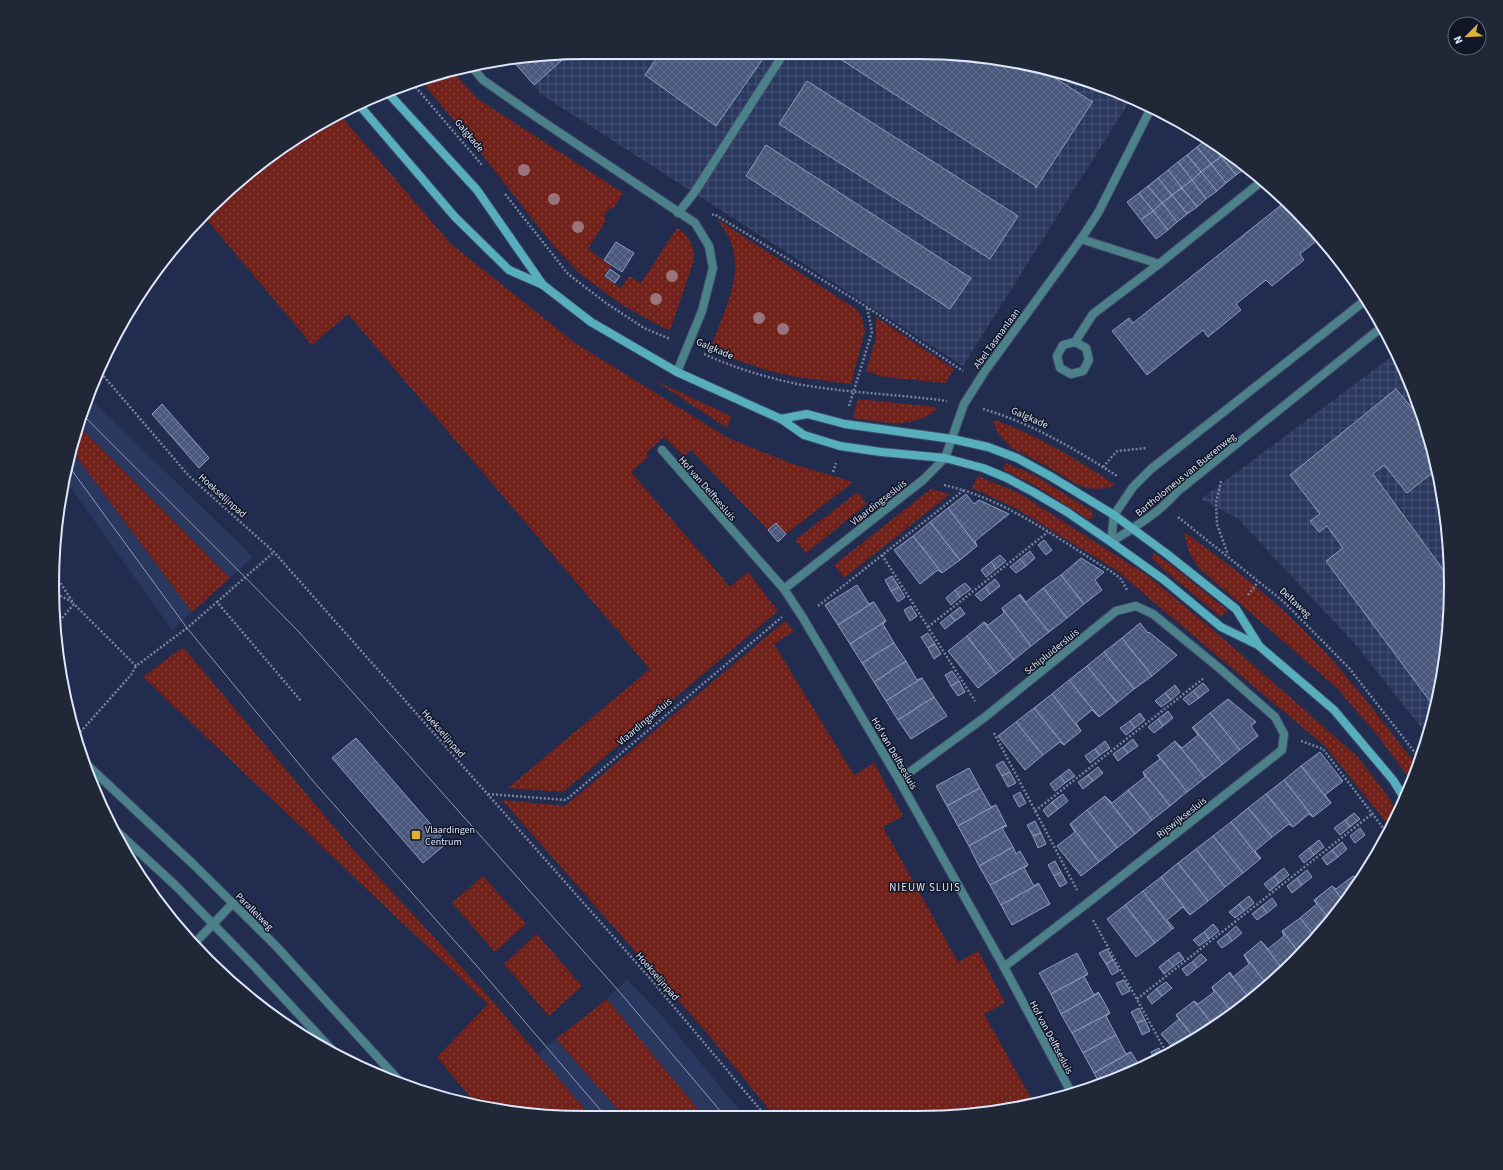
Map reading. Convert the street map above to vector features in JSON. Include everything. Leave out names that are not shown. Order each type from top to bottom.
[{"type":"main road","points":[[391,96],[478,190],[543,285]]},
{"type":"main road","points":[[362,109],[456,217],[509,270],[543,285],[591,322],[677,372],[781,419],[804,435],[840,446],[881,452],[945,458],[983,468],[1007,478],[1067,512],[1164,580],[1221,627],[1258,645],[1334,710],[1393,780],[1401,793]]},
{"type":"main road","points":[[781,419],[807,414],[845,424],[952,439],[988,447],[1017,458],[1114,515],[1167,554],[1236,609],[1258,645]]},
{"type":"street","points":[[678,213],[694,193],[780,59]]},
{"type":"street","points":[[475,71],[483,80],[694,223],[709,246],[713,268],[702,311],[677,372]]},
{"type":"street","name":"Abel Tasmanlaan","points":[[945,458],[964,404],[978,382],[1081,239],[1098,212],[1149,112]]},
{"type":"street","points":[[1075,342],[1093,314],[1159,264],[1258,184]]},
{"type":"street","points":[[1081,239],[1159,264]]},
{"type":"street","name":"Bartholomeus van Buerenweg","points":[[1111,542],[1114,515],[1134,487],[1151,469],[1362,303]]},
{"type":"street","name":"Bartholomeus van Buerenweg","points":[[1111,542],[1133,529],[1164,506],[1184,487],[1379,331]]},
{"type":"street","name":"Hof van Delftsesluis","points":[[662,450],[784,589],[803,618],[900,780],[1004,967],[1069,1088]]},
{"type":"street","name":"Vlaardingsesluis","points":[[784,589],[923,480],[945,458]]},
{"type":"street","points":[[1136,606],[1153,614],[1218,667],[1275,717],[1284,734]]},
{"type":"street","name":"Schipluidersluis","points":[[900,780],[986,717],[1116,611],[1136,606]]},
{"type":"street","name":"Rijswijksesluis","points":[[1004,967],[1282,750],[1284,734]]},
{"type":"street","name":"Parallelweg","points":[[93,771],[233,903],[275,945],[393,1075]]},
{"type":"street","points":[[123,838],[175,885],[214,924],[325,1043]]},
{"type":"street","points":[[198,940],[233,903]]},
{"type":"path","name":"Galgkade","points":[[416,87],[486,170]]},
{"type":"path","name":"Galgkade","points":[[500,189],[568,274],[606,303],[644,328],[726,365],[799,384],[964,404],[1015,419],[1060,442],[1103,467],[1117,451],[1184,443]]},
{"type":"path","points":[[694,223],[714,214],[867,307],[978,382]]},
{"type":"path","points":[[845,424],[853,391],[872,332],[867,307]]},
{"type":"path","name":"Hoekselijnpad","points":[[103,376],[189,476],[274,552],[648,976],[761,1111]]},
{"type":"path","points":[[833,472],[840,446]]},
{"type":"path","points":[[923,480],[965,490],[1011,510],[1112,572],[1121,579],[1136,606]]},
{"type":"path","points":[[1222,480],[1216,502],[1217,524],[1228,556]]},
{"type":"path","points":[[803,618],[965,490]]},
{"type":"path","name":"Deltaweg","points":[[1164,506],[1284,602],[1349,668],[1416,753]]},
{"type":"path","points":[[928,627],[1048,532]]},
{"type":"path","points":[[80,732],[131,675],[136,666],[187,628],[274,552]]},
{"type":"path","points":[[882,555],[986,717],[1085,905],[1165,1050]]},
{"type":"path","points":[[59,582],[74,604],[136,666]]},
{"type":"path","points":[[1245,597],[1258,582]]},
{"type":"path","points":[[59,596],[74,604]]},
{"type":"path","points":[[217,602],[301,701]]},
{"type":"path","points":[[60,620],[74,604]]},
{"type":"path","name":"Vlaardingsesluis","points":[[487,794],[566,800],[795,606]]},
{"type":"path","points":[[1035,811],[1218,667]]},
{"type":"path","points":[[1284,734],[1323,749],[1384,829]]},
{"type":"path","points":[[1137,999],[1373,813]]},
{"type":"shaded area","points":[[585,59],[918,59],[952,60],[1021,69],[1087,87],[1128,103],[963,366],[542,95],[516,64],[551,60]]},
{"type":"shaded area","points":[[456,75],[478,99],[623,193],[613,209],[610,208],[603,217],[606,220],[588,249],[611,266],[603,276],[621,288],[629,276],[641,283],[677,228],[685,234],[693,249],[694,260],[670,330],[624,306],[579,273],[552,244],[473,143],[424,85]]},
{"type":"shaded area","points":[[343,118],[451,244],[575,343],[728,438],[790,463],[853,482],[786,534],[776,523],[768,530],[691,450],[684,456],[664,437],[646,453],[648,457],[631,472],[730,587],[748,572],[778,611],[563,792],[508,788],[650,669],[348,314],[312,345],[207,220],[238,190],[265,168],[322,129]]},
{"type":"shaded area","points":[[715,218],[856,309],[862,318],[865,331],[851,384],[796,377],[766,370],[713,352],[711,347],[730,297],[734,281],[735,265],[733,249],[727,233]]},
{"type":"shaded area","points":[[876,317],[954,369],[945,383],[884,377],[866,371],[876,338]]},
{"type":"shaded area","points":[[1392,356],[1416,416],[1426,449],[1434,482],[1443,551],[1443,619],[1434,688],[1423,730],[1356,645],[1237,518],[1201,499]]},
{"type":"shaded area","points":[[654,380],[731,416],[727,428]]},
{"type":"shaded area","points":[[858,399],[935,407],[937,409],[928,416],[908,422],[897,423],[875,421],[853,418]]},
{"type":"shaded area","points":[[93,401],[253,557],[230,578],[83,430]]},
{"type":"shaded area","points":[[995,420],[1011,426],[1056,448],[1114,484],[1114,486],[1098,489],[1078,485],[1043,464],[1012,448],[1000,436],[993,422]]},
{"type":"shaded area","points":[[83,430],[230,578],[192,612],[75,455]]},
{"type":"shaded area","points":[[75,455],[192,612],[172,630],[69,485]]},
{"type":"shaded area","points":[[1006,463],[1034,475],[1092,511],[1093,517],[1088,519],[1034,485],[1004,470],[1003,466]]},
{"type":"shaded area","points":[[978,476],[1019,493],[1148,576],[1211,628],[1357,756],[1387,795],[1395,807],[1387,823],[1326,747],[1116,570],[1015,508],[972,488]]},
{"type":"shaded area","points":[[931,489],[950,494],[844,578],[834,565]]},
{"type":"shaded area","points":[[858,492],[867,504],[806,553],[795,540]]},
{"type":"shaded area","points":[[1184,533],[1221,559],[1266,595],[1316,642],[1351,682],[1413,761],[1408,776],[1378,736],[1337,688],[1198,567],[1188,550]]},
{"type":"shaded area","points":[[1154,553],[1227,610],[1221,617],[1163,569],[1152,558]]},
{"type":"shaded area","points":[[785,621],[794,631],[774,644],[854,775],[874,763],[903,816],[883,827],[958,962],[978,951],[1005,1003],[984,1014],[1031,1098],[952,1110],[770,1111],[707,1033],[502,800],[565,806]]},
{"type":"shaded area","points":[[183,647],[351,847],[488,996],[586,1111],[551,1110],[471,1098],[437,1057],[488,1004],[143,677]]},
{"type":"shaded area","points":[[483,876],[526,924],[495,952],[452,903]]},
{"type":"shaded area","points":[[537,934],[582,986],[549,1016],[504,964]]},
{"type":"shaded area","points":[[627,979],[662,1016],[740,1111],[699,1111],[607,999]]},
{"type":"shaded area","points":[[607,999],[699,1111],[619,1111],[556,1039]]},
{"type":"shaded area","points":[[556,1039],[619,1111],[586,1111],[537,1055]]},
{"type":"building","points":[[656,59],[763,59],[716,126],[645,75]]},
{"type":"building","points":[[840,59],[952,60],[1021,69],[1054,77],[1093,101],[1036,188],[1036,186]]},
{"type":"building","points":[[563,60],[534,85],[516,64]]},
{"type":"building","points":[[807,81],[1018,216],[990,259],[779,124]]},
{"type":"building","points":[[1202,143],[1221,157],[1211,164],[1197,147]]},
{"type":"building","points":[[766,145],[971,278],[950,309],[746,176]]},
{"type":"building","points":[[1197,147],[1211,164],[1201,172],[1187,155]]},
{"type":"building","points":[[1187,155],[1201,172],[1192,180],[1178,162]]},
{"type":"building","points":[[1222,156],[1242,171],[1236,175]]},
{"type":"building","points":[[1221,157],[1236,175],[1226,183],[1211,164]]},
{"type":"building","points":[[1178,162],[1192,180],[1182,188],[1168,170]]},
{"type":"building","points":[[1211,164],[1226,183],[1217,191],[1201,172]]},
{"type":"building","points":[[1168,170],[1182,188],[1172,195],[1158,178]]},
{"type":"building","points":[[1201,172],[1217,191],[1206,199],[1192,180]]},
{"type":"building","points":[[1158,178],[1172,195],[1162,203],[1148,186]]},
{"type":"building","points":[[1192,180],[1206,199],[1197,207],[1182,188]]},
{"type":"building","points":[[1148,186],[1162,203],[1153,211],[1139,193]]},
{"type":"building","points":[[1182,188],[1197,207],[1187,214],[1172,195]]},
{"type":"building","points":[[1139,193],[1153,211],[1141,220],[1127,202]]},
{"type":"building","points":[[1172,195],[1187,214],[1177,222],[1162,203]]},
{"type":"building","points":[[1162,203],[1177,222],[1168,230],[1153,211]]},
{"type":"building","points":[[1281,205],[1316,241],[1300,254],[1304,260],[1272,286],[1266,280],[1236,304],[1241,310],[1208,337],[1203,330],[1147,375],[1112,331],[1129,318],[1133,323]]},
{"type":"building","points":[[1153,211],[1168,230],[1156,239],[1141,220]]},
{"type":"building","points":[[616,242],[634,253],[622,272],[604,260]]},
{"type":"building","points":[[610,269],[620,276],[615,283],[605,276]]},
{"type":"building","points":[[1396,389],[1414,410],[1432,473],[1407,493],[1384,465],[1373,474],[1444,570],[1443,619],[1434,688],[1431,702],[1326,561],[1343,548],[1327,526],[1319,532],[1310,521],[1320,514],[1290,475]]},
{"type":"building","points":[[162,404],[209,458],[199,468],[152,414]]},
{"type":"building","points":[[966,494],[974,504],[979,500],[1009,514],[975,541],[977,546],[948,508]]},
{"type":"building","points":[[948,508],[977,546],[960,560],[930,522]]},
{"type":"building","points":[[930,522],[960,560],[942,573],[913,536]]},
{"type":"building","points":[[776,523],[786,534],[778,542],[768,530]]},
{"type":"building","points":[[913,536],[942,573],[938,570],[920,584],[894,550]]},
{"type":"building","points":[[1044,540],[1052,550],[1046,555],[1038,545]]},
{"type":"building","points":[[1030,551],[1035,558],[1026,566],[1020,559]]},
{"type":"building","points":[[1000,555],[1006,561],[996,569],[991,562]]},
{"type":"building","points":[[1081,558],[1104,572],[1095,580],[1102,590],[1084,604],[1061,575]]},
{"type":"building","points":[[1020,559],[1026,566],[1016,573],[1010,567]]},
{"type":"building","points":[[991,562],[996,569],[986,577],[981,570]]},
{"type":"building","points":[[1061,575],[1084,604],[1067,618],[1043,588]]},
{"type":"building","points":[[892,576],[899,587],[891,591],[885,580]]},
{"type":"building","points":[[995,579],[1000,586],[990,594],[985,587]]},
{"type":"building","points":[[965,583],[971,589],[960,597],[955,590]]},
{"type":"building","points":[[857,585],[869,604],[874,602],[838,625],[825,605]]},
{"type":"building","points":[[899,587],[905,597],[898,602],[891,591]]},
{"type":"building","points":[[985,587],[990,594],[981,601],[975,595]]},
{"type":"building","points":[[1043,588],[1067,618],[1049,632],[1019,595],[1020,594],[1026,602]]},
{"type":"building","points":[[955,590],[960,597],[951,605],[946,598]]},
{"type":"building","points":[[1019,595],[1049,632],[1031,646],[1002,608]]},
{"type":"building","points":[[874,602],[886,621],[850,644],[838,625]]},
{"type":"building","points":[[911,606],[917,616],[910,621],[904,610]]},
{"type":"building","points":[[960,607],[965,614],[955,621],[950,615]]},
{"type":"building","points":[[1002,608],[1031,646],[1014,660],[984,622],[988,625],[1004,613]]},
{"type":"building","points":[[950,615],[955,621],[945,629],[940,623]]},
{"type":"building","points":[[886,621],[883,624],[894,643],[862,663],[850,644]]},
{"type":"building","points":[[984,622],[1014,660],[996,674],[967,636]]},
{"type":"building","points":[[1140,623],[1148,633],[1149,632],[1177,655],[1152,676],[1122,638]]},
{"type":"building","points":[[928,633],[935,644],[928,648],[921,637]]},
{"type":"building","points":[[967,636],[996,674],[978,688],[948,651]]},
{"type":"building","points":[[1122,638],[1152,676],[1134,689],[1104,652]]},
{"type":"building","points":[[894,643],[906,661],[874,682],[862,663]]},
{"type":"building","points":[[935,644],[941,654],[934,659],[928,648]]},
{"type":"building","points":[[1104,652],[1134,689],[1117,703],[1087,666]]},
{"type":"building","points":[[906,661],[917,680],[922,678],[886,701],[874,682]]},
{"type":"building","points":[[1087,666],[1117,703],[1099,717],[1069,680]]},
{"type":"building","points":[[952,671],[959,681],[951,686],[945,675]]},
{"type":"building","points":[[922,678],[934,697],[898,720],[886,701]]},
{"type":"building","points":[[1069,680],[1099,717],[1092,710],[1076,723],[1081,731],[1052,694]]},
{"type":"building","points":[[959,681],[965,692],[958,696],[951,686]]},
{"type":"building","points":[[1203,683],[1209,690],[1199,698],[1193,691]]},
{"type":"building","points":[[1175,685],[1180,692],[1171,700],[1165,693]]},
{"type":"building","points":[[1193,691],[1199,698],[1189,705],[1183,699]]},
{"type":"building","points":[[1165,693],[1171,700],[1161,707],[1155,701]]},
{"type":"building","points":[[1052,694],[1081,731],[1064,745],[1034,708]]},
{"type":"building","points":[[934,697],[947,716],[911,739],[898,720]]},
{"type":"building","points":[[1228,699],[1256,722],[1251,726],[1258,736],[1240,750],[1210,713]]},
{"type":"building","points":[[1034,708],[1064,745],[1060,742],[1043,755],[1016,722]]},
{"type":"building","points":[[1168,711],[1173,718],[1163,726],[1158,719]]},
{"type":"building","points":[[1140,713],[1145,720],[1135,728],[1130,721]]},
{"type":"building","points":[[1210,713],[1240,750],[1223,764],[1193,727]]},
{"type":"building","points":[[1158,719],[1163,726],[1154,733],[1148,727]]},
{"type":"building","points":[[1130,721],[1135,728],[1126,735],[1120,728]]},
{"type":"building","points":[[1016,722],[1043,755],[1025,770],[998,736]]},
{"type":"building","points":[[1192,727],[1223,764],[1205,778],[1175,741],[1182,748],[1198,735]]},
{"type":"building","points":[[356,738],[447,843],[423,863],[332,758]]},
{"type":"building","points":[[1133,739],[1138,746],[1128,753],[1123,747]]},
{"type":"building","points":[[1105,741],[1110,748],[1100,755],[1095,749]]},
{"type":"building","points":[[1175,741],[1205,778],[1187,792],[1158,755]]},
{"type":"building","points":[[1123,747],[1128,753],[1118,761],[1113,754]]},
{"type":"building","points":[[1095,749],[1100,755],[1090,763],[1085,756]]},
{"type":"building","points":[[1320,752],[1343,781],[1325,795],[1331,803],[1301,766]]},
{"type":"building","points":[[1157,755],[1187,792],[1170,806],[1143,772],[1160,759]]},
{"type":"building","points":[[1003,761],[1010,772],[1002,776],[996,765]]},
{"type":"building","points":[[1301,766],[1331,803],[1313,817],[1284,780]]},
{"type":"building","points":[[1098,767],[1103,773],[1093,781],[1088,775]]},
{"type":"building","points":[[969,768],[980,788],[947,806],[936,786]]},
{"type":"building","points":[[1069,769],[1075,776],[1065,783],[1060,776]]},
{"type":"building","points":[[1010,772],[1016,783],[1008,787],[1002,776]]},
{"type":"building","points":[[1143,772],[1170,806],[1152,820],[1128,790],[1145,777]]},
{"type":"building","points":[[1088,775],[1093,781],[1083,789],[1078,782]]},
{"type":"building","points":[[1060,776],[1065,783],[1055,791],[1050,784]]},
{"type":"building","points":[[1284,780],[1313,817],[1309,814],[1293,827],[1266,794]]},
{"type":"building","points":[[980,788],[991,807],[996,805],[958,826],[947,806]]},
{"type":"building","points":[[1128,790],[1152,820],[1135,834],[1105,796],[1112,803]]},
{"type":"building","points":[[1020,792],[1026,803],[1019,807],[1013,796]]},
{"type":"building","points":[[1063,794],[1068,801],[1058,809],[1052,802]]},
{"type":"building","points":[[1266,794],[1293,827],[1289,824],[1272,837],[1248,808]]},
{"type":"building","points":[[1105,796],[1135,834],[1117,848],[1087,810]]},
{"type":"building","points":[[1052,802],[1058,809],[1048,817],[1043,810]]},
{"type":"building","points":[[996,805],[1006,825],[969,846],[958,826]]},
{"type":"building","points":[[1248,808],[1272,837],[1255,851],[1261,858],[1260,859],[1231,822]]},
{"type":"building","points":[[1087,810],[1117,848],[1099,862],[1070,824]]},
{"type":"building","points":[[1354,813],[1360,819],[1350,827],[1345,820]]},
{"type":"building","points":[[1345,820],[1350,827],[1340,835],[1334,828]]},
{"type":"building","points":[[1035,821],[1041,833],[1033,836],[1027,825]]},
{"type":"building","points":[[1231,822],[1260,859],[1243,873],[1213,836]]},
{"type":"building","points":[[1070,824],[1099,862],[1081,876],[1057,846],[1075,832]]},
{"type":"building","points":[[1006,825],[1007,826],[1002,828],[1013,847],[979,866],[969,846]]},
{"type":"building","points":[[1360,828],[1365,835],[1355,843],[1350,836]]},
{"type":"building","points":[[1041,833],[1046,844],[1038,848],[1033,836]]},
{"type":"building","points":[[1213,836],[1243,873],[1225,887],[1196,849]]},
{"type":"building","points":[[1319,840],[1324,847],[1314,855],[1309,848]]},
{"type":"building","points":[[1342,842],[1347,849],[1338,857],[1332,850]]},
{"type":"building","points":[[1013,847],[1016,854],[1020,851],[1028,865],[990,885],[979,866]]},
{"type":"building","points":[[1309,848],[1314,855],[1304,863],[1299,856]]},
{"type":"building","points":[[1196,849],[1225,887],[1208,901],[1178,863]]},
{"type":"building","points":[[1332,850],[1338,857],[1327,865],[1322,858]]},
{"type":"building","points":[[1055,861],[1061,872],[1054,876],[1048,865]]},
{"type":"building","points":[[1178,863],[1208,901],[1190,915],[1161,877]]},
{"type":"building","points":[[1028,865],[1024,868],[1034,886],[1038,883],[1039,884],[1001,905],[990,885]]},
{"type":"building","points":[[1284,868],[1289,875],[1279,883],[1274,876]]},
{"type":"building","points":[[1307,870],[1312,877],[1302,885],[1297,878]]},
{"type":"building","points":[[1061,872],[1067,883],[1060,887],[1054,876]]},
{"type":"building","points":[[1274,876],[1279,883],[1270,891],[1264,884]]},
{"type":"building","points":[[1353,876],[1354,878],[1340,897],[1332,886],[1336,889]]},
{"type":"building","points":[[1161,877],[1190,915],[1183,907],[1167,920],[1174,928],[1172,929],[1143,891]]},
{"type":"building","points":[[1297,878],[1302,885],[1292,893],[1287,886]]},
{"type":"building","points":[[1039,884],[1050,904],[1012,925],[1001,905]]},
{"type":"building","points":[[1332,886],[1340,897],[1326,916],[1314,900]]},
{"type":"building","points":[[1143,891],[1172,929],[1155,943],[1125,905]]},
{"type":"building","points":[[1249,896],[1254,903],[1244,911],[1239,904]]},
{"type":"building","points":[[1272,898],[1277,905],[1267,913],[1262,906]]},
{"type":"building","points":[[1314,900],[1326,916],[1312,933],[1300,918],[1317,904]]},
{"type":"building","points":[[1239,904],[1244,911],[1235,918],[1229,912]]},
{"type":"building","points":[[1125,905],[1155,943],[1136,957],[1107,919]]},
{"type":"building","points":[[1262,906],[1267,913],[1257,920],[1252,914]]},
{"type":"building","points":[[1300,918],[1312,933],[1297,950],[1282,931]]},
{"type":"building","points":[[1213,924],[1219,931],[1209,939],[1204,932]]},
{"type":"building","points":[[1236,926],[1242,933],[1232,941],[1227,934]]},
{"type":"building","points":[[1282,931],[1297,950],[1280,966],[1261,941],[1268,949],[1284,936]]},
{"type":"building","points":[[1204,932],[1209,939],[1199,946],[1193,940]]},
{"type":"building","points":[[1227,934],[1232,941],[1222,948],[1217,942]]},
{"type":"building","points":[[1261,941],[1280,966],[1264,981],[1244,955]]},
{"type":"building","points":[[1107,949],[1113,960],[1106,964],[1099,953]]},
{"type":"building","points":[[1179,952],[1184,959],[1174,966],[1168,960]]},
{"type":"building","points":[[1077,953],[1088,974],[1051,994],[1039,973]]},
{"type":"building","points":[[1201,954],[1207,960],[1197,968],[1192,962]]},
{"type":"building","points":[[1244,955],[1264,981],[1247,995],[1229,973],[1230,972],[1233,977],[1249,964]]},
{"type":"building","points":[[1113,960],[1119,971],[1112,975],[1106,964]]},
{"type":"building","points":[[1168,960],[1174,966],[1164,974],[1159,967]]},
{"type":"building","points":[[1192,962],[1197,968],[1187,976],[1182,969]]},
{"type":"building","points":[[1229,973],[1247,995],[1229,1009],[1212,987]]},
{"type":"building","points":[[1084,976],[1094,995],[1098,992],[1099,993],[1061,1014],[1051,994]]},
{"type":"building","points":[[1124,980],[1130,991],[1122,995],[1116,983]]},
{"type":"building","points":[[1166,982],[1172,988],[1162,996],[1156,989]]},
{"type":"building","points":[[1212,987],[1229,1009],[1210,1022],[1194,1001],[1198,1004],[1214,992]]},
{"type":"building","points":[[1156,989],[1162,996],[1152,1004],[1147,997]]},
{"type":"building","points":[[1099,993],[1110,1013],[1072,1033],[1061,1014]]},
{"type":"building","points":[[1194,1001],[1210,1022],[1191,1034],[1176,1015]]},
{"type":"building","points":[[1139,1008],[1145,1020],[1137,1023],[1131,1012]]},
{"type":"building","points":[[1110,1013],[1106,1016],[1116,1035],[1083,1053],[1072,1033]]},
{"type":"building","points":[[1176,1015],[1191,1034],[1171,1046],[1161,1034],[1179,1019]]},
{"type":"building","points":[[1145,1020],[1150,1031],[1142,1035],[1137,1023]]},
{"type":"building","points":[[1116,1035],[1126,1054],[1131,1052],[1094,1073],[1083,1053]]},
{"type":"building","points":[[1159,1048],[1161,1052],[1153,1056],[1151,1052]]},
{"type":"building","points":[[1131,1052],[1138,1063],[1097,1079],[1094,1073]]},
{"type":"tram line","points":[[86,418],[299,632],[617,989],[720,1111]]},
{"type":"tram line","points":[[72,470],[187,628],[313,781],[483,973],[601,1111]]},
{"type":"place","name":"Vlaardingen Centrum","points":[[416,835]]},
{"type":"district","name":"NIEUW SLUIS","points":[[925,887]]}]
